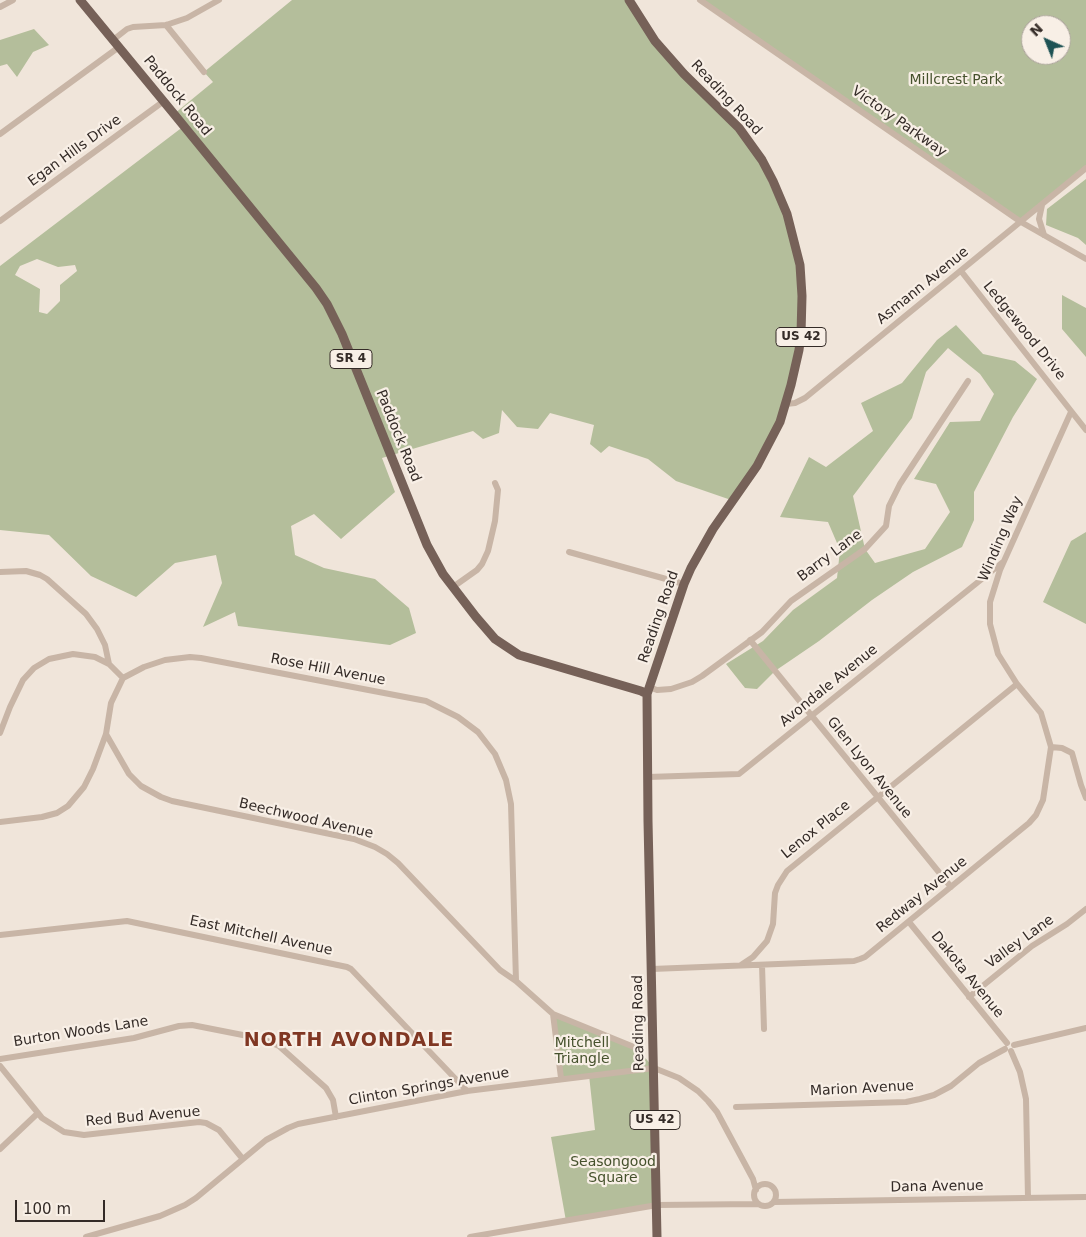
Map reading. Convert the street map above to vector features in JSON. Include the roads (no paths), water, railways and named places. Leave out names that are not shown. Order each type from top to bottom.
[{"type":"main road","name":"Paddock Road","points":[[80,0],[164,101],[327,304],[342,334],[427,545],[443,574],[495,639],[512,652],[641,691],[648,691]]},
{"type":"main road","name":"Reading Road","points":[[629,0],[646,28],[668,57],[724,112],[752,144],[773,181],[787,214],[800,265],[802,310],[799,350],[780,422],[757,466],[713,528],[684,584],[648,691],[648,821],[657,1237]]},
{"type":"street","points":[[0,7],[13,0]]},
{"type":"street","points":[[0,134],[116,44],[127,29],[166,25],[186,18],[219,0]]},
{"type":"street","name":"Victory Parkway","points":[[700,0],[1021,222],[1086,259]]},
{"type":"street","points":[[166,25],[204,72]]},
{"type":"street","name":"Egan Hills Drive","points":[[0,221],[164,101]]},
{"type":"street","name":"Asmann Avenue","points":[[786,404],[796,403],[805,398],[1086,168]]},
{"type":"street","points":[[1042,204],[1039,219],[1044,235]]},
{"type":"street","name":"Ledgewood Drive","points":[[961,271],[1086,430]]},
{"type":"street","name":"Barry Lane","points":[[648,691],[671,689],[692,682],[711,670],[769,625],[775,616],[791,601],[865,549],[886,526],[889,506],[900,484],[968,381]]},
{"type":"street","name":"Winding Way","points":[[1051,747],[1041,713],[1017,684],[1000,659],[990,624],[992,591],[998,575],[1071,412]]},
{"type":"street","points":[[453,587],[477,570],[488,551],[495,520],[498,490],[495,483]]},
{"type":"street","points":[[570,552],[684,584]]},
{"type":"street","name":"Avondale Avenue","points":[[648,777],[740,774],[1005,560]]},
{"type":"street","points":[[0,572],[26,571],[48,579],[86,614],[97,629],[105,645],[109,664]]},
{"type":"street","name":"Glen Lyon Avenue","points":[[750,640],[951,888]]},
{"type":"street","points":[[0,733],[19,687],[28,673],[41,663],[56,656],[73,654],[95,657],[109,664],[123,678],[111,703],[106,734],[84,787],[68,806],[57,813],[42,817],[0,822]]},
{"type":"street","name":"Rose Hill Avenue","points":[[123,678],[144,667],[165,660],[190,657],[201,658],[426,701],[468,723],[495,754],[509,790],[516,980]]},
{"type":"street","name":"Lenox Place","points":[[740,966],[753,957],[767,941],[774,924],[775,893],[787,871],[1017,684]]},
{"type":"street","name":"Beechwood Avenue","points":[[106,734],[129,774],[141,786],[161,798],[172,802],[354,839],[375,847],[398,863],[500,970],[516,980],[552,1014]]},
{"type":"street","points":[[1051,747],[1062,748],[1072,753],[1080,785],[1086,798]]},
{"type":"street","name":"Redway Avenue","points":[[740,966],[854,961],[866,957],[1023,829],[1036,814],[1043,800],[1051,747]]},
{"type":"street","name":"Valley Lane","points":[[969,997],[1032,946],[1067,924],[1086,909]]},
{"type":"street","name":"East Mitchell Avenue","points":[[0,935],[127,921],[347,967],[466,1090]]},
{"type":"street","name":"Dakota Avenue","points":[[909,922],[1009,1047],[1020,1072],[1026,1099],[1028,1198]]},
{"type":"street","points":[[762,965],[764,1029]]},
{"type":"street","points":[[652,969],[740,966]]},
{"type":"street","points":[[561,1078],[552,1014],[634,1047]]},
{"type":"street","name":"Burton Woods Lane","points":[[0,1058],[134,1038],[179,1026],[192,1025],[262,1039],[279,1046],[326,1088],[333,1100],[336,1117]]},
{"type":"street","name":"Marion Avenue","points":[[736,1107],[906,1102],[920,1099],[934,1095],[951,1086],[979,1064],[1009,1047],[1086,1028]]},
{"type":"street","name":"Red Bud Avenue","points":[[0,1066],[38,1113],[56,1129],[78,1135],[199,1122],[206,1123],[219,1130],[242,1158]]},
{"type":"street","name":"Clinton Springs Avenue","points":[[86,1237],[172,1211],[196,1198],[242,1158],[266,1140],[288,1128],[466,1090],[654,1068],[677,1076],[698,1091],[708,1101],[753,1179],[755,1192]]},
{"type":"street","points":[[0,1149],[38,1113]]},
{"type":"street","points":[[753,1179],[763,1185],[773,1187],[776,1193],[788,1202]]},
{"type":"street","points":[[740,1203],[763,1185]]},
{"type":"street","points":[[755,1192],[758,1204]]},
{"type":"street","points":[[470,1237],[657,1205],[740,1203],[764,1206],[774,1202],[776,1193]]},
{"type":"street","name":"Dana Avenue","points":[[774,1202],[1086,1197]]},
{"type":"district","name":"NORTH AVONDALE","points":[[349,1041]]},
{"type":"park label","name":"Millcrest Park","points":[[956,80]]},
{"type":"park label","name":"Mitchell Triangle","points":[[582,1052]]},
{"type":"park label","name":"Seasongood Square","points":[[613,1170]]}]
